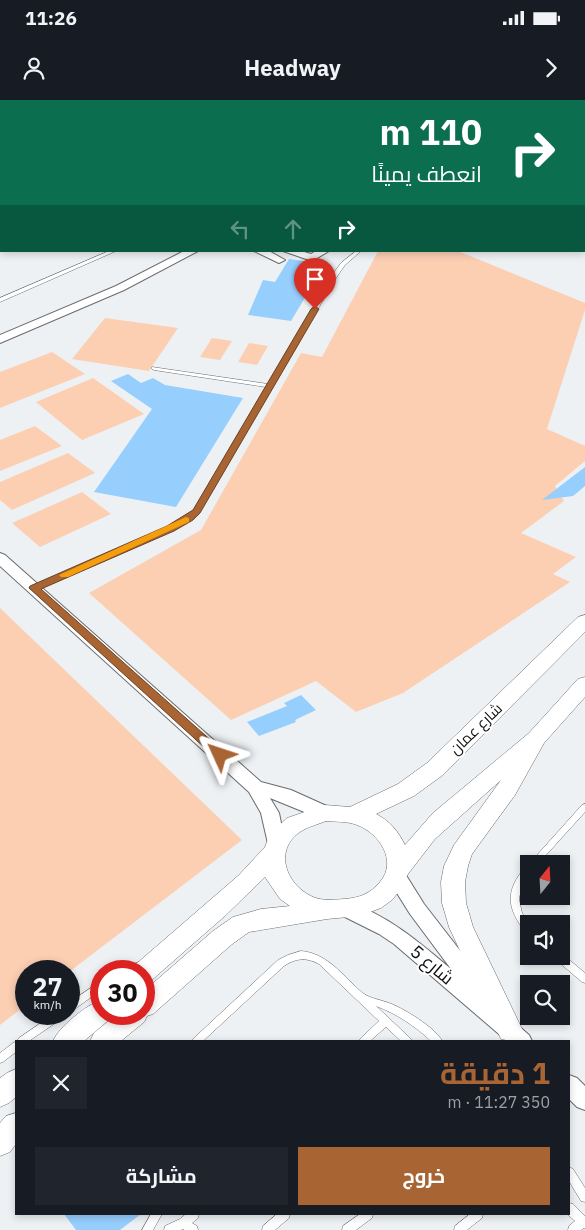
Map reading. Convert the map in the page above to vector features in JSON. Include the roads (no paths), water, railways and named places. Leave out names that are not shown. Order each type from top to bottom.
[{"type":"street","points":[[0,339],[113,292],[191,252]]},
{"type":"street","points":[[261,252],[279,260]]},
{"type":"street","points":[[291,252],[312,258],[322,252]]},
{"type":"street","points":[[0,558],[255,787],[270,813],[274,848],[273,866],[276,879],[285,890],[305,904],[339,910]]},
{"type":"street","name":"شارع عمان","points":[[352,815],[396,797],[416,785],[461,744],[585,622]]},
{"type":"street","points":[[155,996],[222,938],[242,924],[270,917],[339,910],[367,905],[384,895],[428,832],[536,738],[585,684]]},
{"type":"street","points":[[516,1036],[461,928],[454,902],[453,882],[456,866],[462,851],[473,833],[502,796],[536,738]]},
{"type":"street","points":[[255,787],[298,800],[325,813]]},
{"type":"street","points":[[155,962],[247,881],[274,848],[284,832],[310,816],[325,813],[352,815],[378,826],[388,835],[395,846],[399,858],[398,873]]},
{"type":"street","name":"شارع 5","points":[[398,873],[417,909],[516,1036]]},
{"type":"street","name":"شارع 5","points":[[339,910],[386,928],[401,938],[516,1036]]},
{"type":"street","points":[[67,1040],[90,1021]]},
{"type":"street","points":[[104,1040],[122,1025]]},
{"type":"street","points":[[0,1095],[15,1082]]},
{"type":"street","points":[[570,1086],[585,1100]]},
{"type":"street","points":[[0,1143],[15,1126]]},
{"type":"lane","points":[[0,300],[75,270],[112,252]]},
{"type":"lane","points":[[34,588],[170,529],[190,518],[202,505],[333,278],[343,264],[358,252]]},
{"type":"lane","points":[[154,368],[270,386]]},
{"type":"lane","points":[[541,855],[585,807]]},
{"type":"lane","points":[[520,878],[514,900],[520,917]]},
{"type":"lane","points":[[198,1040],[281,963],[293,956],[308,956],[322,961],[407,1040]]},
{"type":"lane","points":[[569,965],[585,979]]},
{"type":"lane","points":[[364,999],[393,1007],[405,1014],[436,1040]]},
{"type":"lane","points":[[365,1040],[386,1021]]},
{"type":"lane","points":[[23,1040],[45,1025]]},
{"type":"lane","points":[[0,1059],[15,1047]]},
{"type":"lane","points":[[0,1130],[15,1119]]},
{"type":"lane","points":[[570,1174],[585,1197]]},
{"type":"lane","points":[[570,1209],[584,1222],[573,1230]]},
{"type":"lane","points":[[147,1230],[157,1215]]},
{"type":"lane","points":[[169,1230],[184,1223],[193,1215]]},
{"type":"lane","points":[[267,1230],[284,1215]]},
{"type":"lane","points":[[347,1230],[367,1215]]},
{"type":"lane","points":[[459,1230],[477,1215]]},
{"type":"lane","points":[[184,1223],[193,1230]]}]
